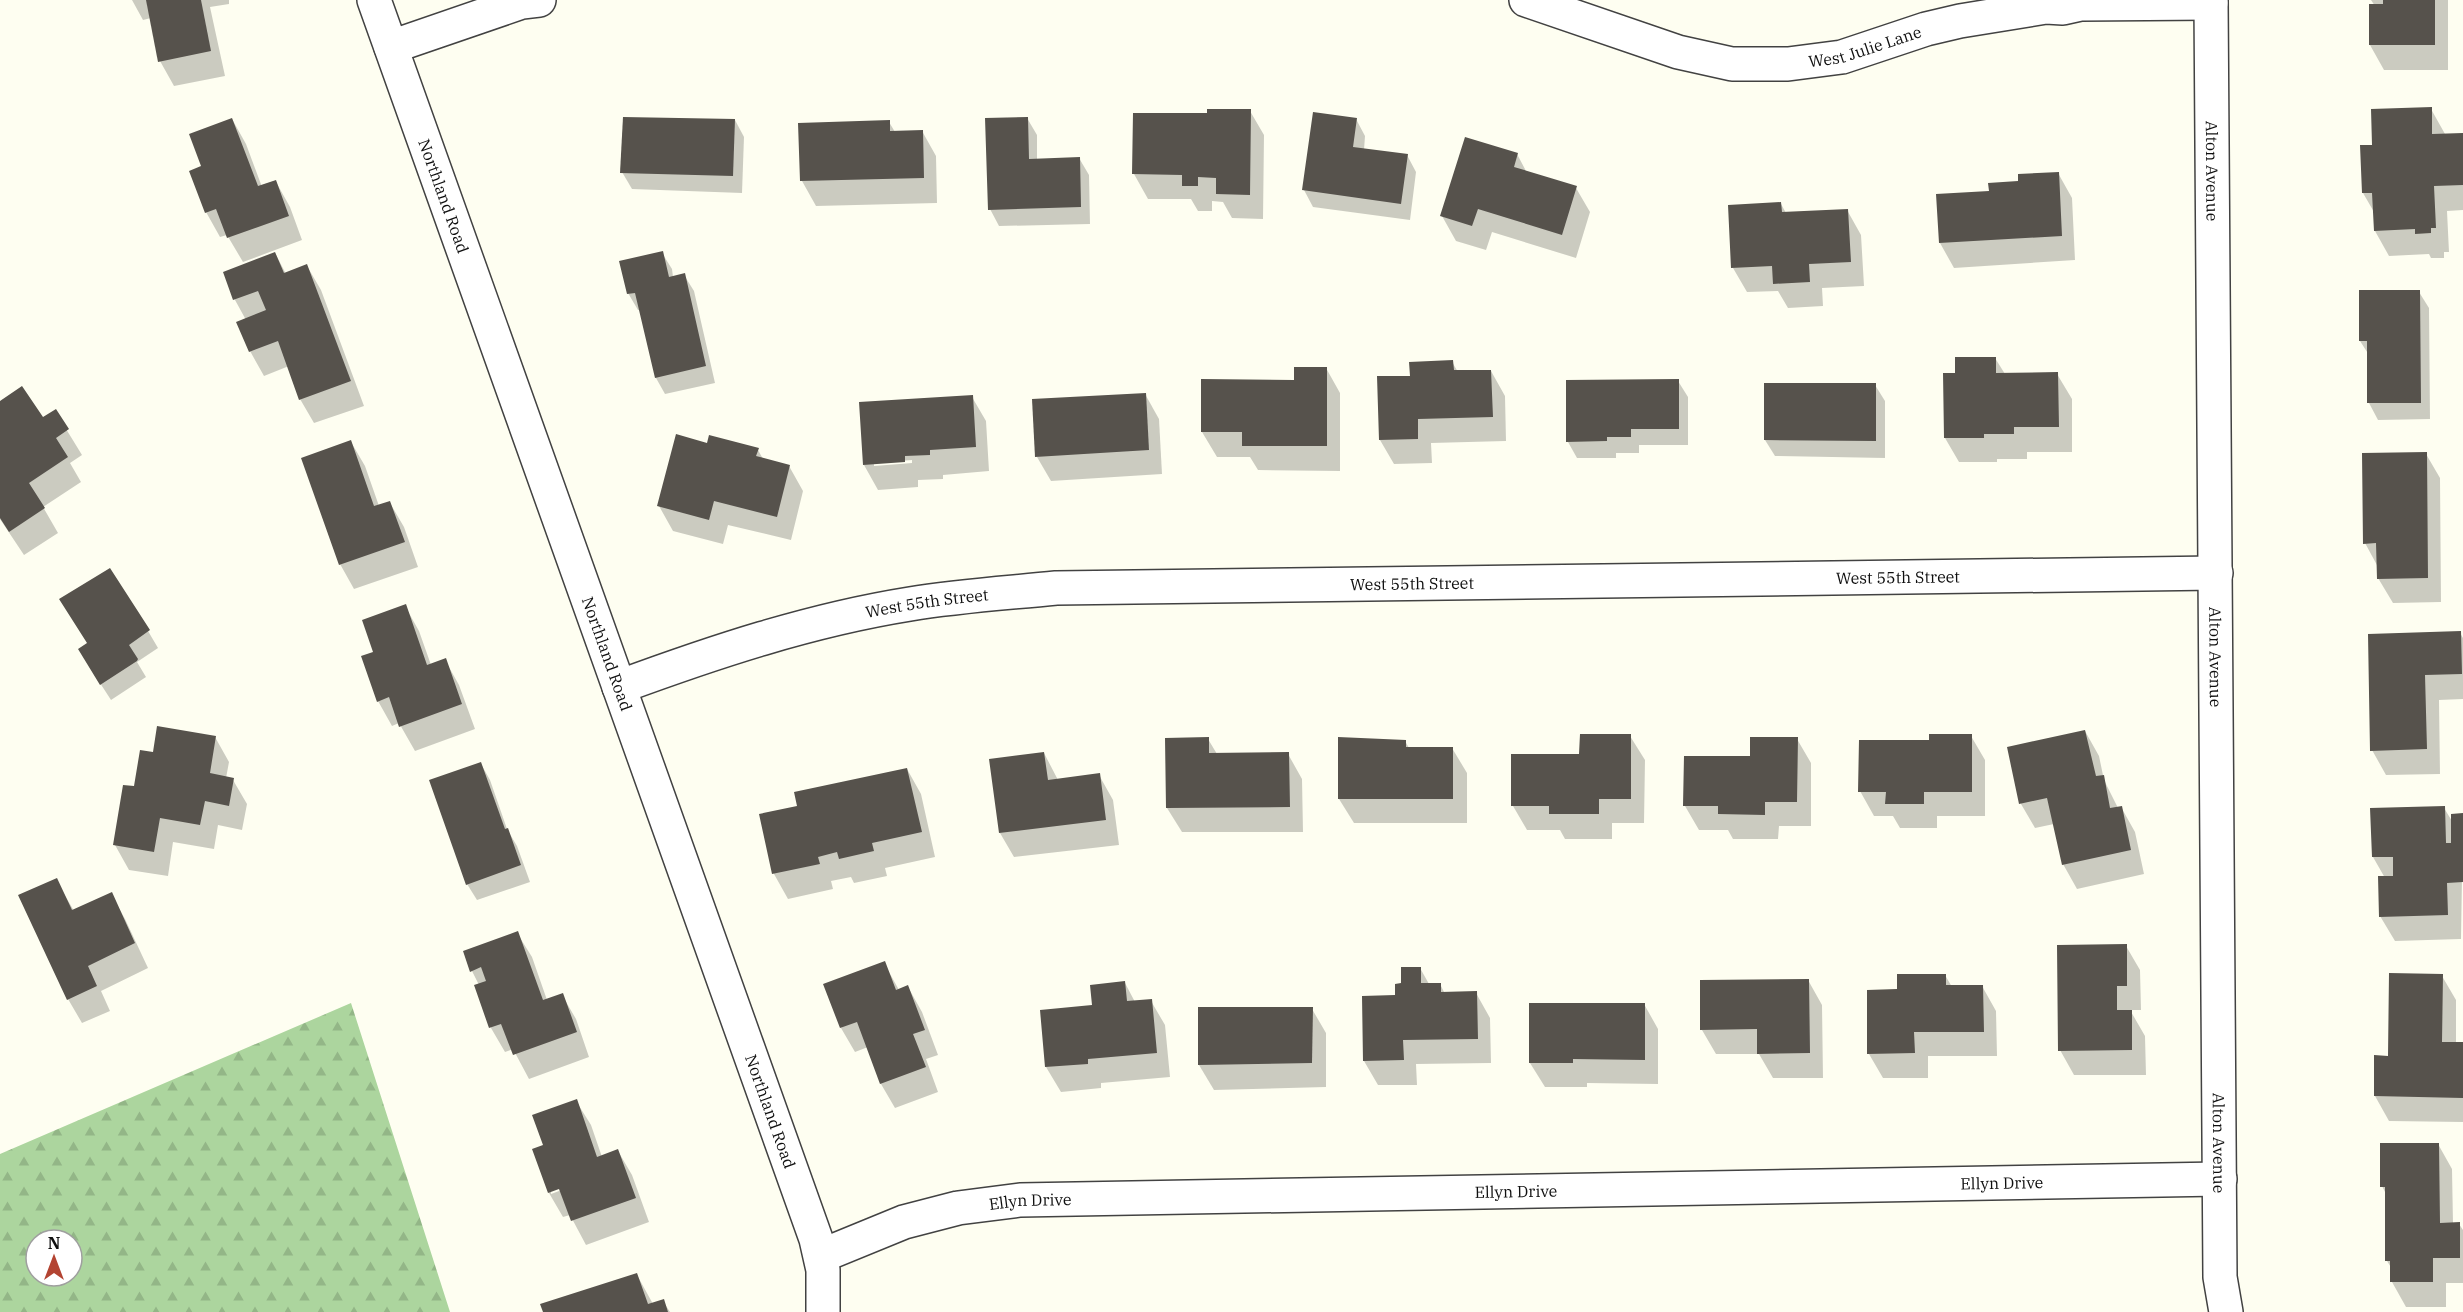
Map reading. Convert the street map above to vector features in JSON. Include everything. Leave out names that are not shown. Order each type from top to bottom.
[{"type":"street","name":"Northland Road","points":[[374,0],[821,1256],[824,1284],[823,1312]]},
{"type":"street","points":[[391,47],[522,2],[539,0]]},
{"type":"street","name":"West Julie Lane","points":[[1526,0],[1678,52],[1732,64],[1788,64],[1842,57],[1926,29],[1968,19],[2046,7],[2063,8],[2081,4],[2211,2]]},
{"type":"street","name":"Alton Avenue","points":[[2211,2],[2220,1277],[2226,1312]]},
{"type":"street","name":"West 55th Street","points":[[619,687],[695,659],[783,632],[854,615],[920,602],[1056,588],[2216,573]]},
{"type":"street","name":"Ellyn Drive","points":[[821,1256],[904,1222],[958,1208],[1020,1200],[2220,1179]]},
{"type":"green space","points":[[351,1003],[450,1312],[0,1312],[0,1154]]},
{"type":"building","points":[[146,0],[201,0],[211,51],[158,62]]},
{"type":"building","points":[[2383,0],[2435,0],[2435,45],[2369,45],[2369,4],[2383,4]]},
{"type":"building","points":[[2432,107],[2432,134],[2463,133],[2463,185],[2434,186],[2436,228],[2431,228],[2431,233],[2415,234],[2415,229],[2374,231],[2372,193],[2362,193],[2360,145],[2372,145],[2371,109]]},
{"type":"building","points":[[1207,109],[1251,109],[1250,195],[1216,194],[1216,178],[1198,177],[1198,186],[1182,186],[1182,175],[1132,174],[1133,113],[1207,113]]},
{"type":"building","points":[[1313,112],[1357,118],[1353,147],[1408,154],[1401,204],[1302,190]]},
{"type":"building","points":[[623,117],[735,119],[733,176],[620,173]]},
{"type":"building","points":[[1028,117],[1029,159],[1080,157],[1081,207],[988,210],[985,118]]},
{"type":"building","points":[[232,118],[258,186],[276,180],[289,216],[227,238],[216,209],[205,213],[189,171],[201,166],[189,134]]},
{"type":"building","points":[[890,120],[890,131],[923,130],[924,178],[800,181],[798,123]]},
{"type":"building","points":[[1465,137],[1518,153],[1514,167],[1577,186],[1562,235],[1478,209],[1472,226],[1440,216]]},
{"type":"building","points":[[2059,172],[2062,236],[1939,243],[1936,194],[1989,191],[1988,183],[2018,181],[2018,174]]},
{"type":"building","points":[[1781,202],[1782,212],[1848,209],[1851,262],[1809,264],[1810,282],[1773,284],[1772,266],[1731,268],[1728,205]]},
{"type":"building","points":[[663,251],[669,277],[685,273],[706,366],[655,378],[635,293],[627,294],[619,261]]},
{"type":"building","points":[[275,252],[284,273],[307,264],[351,381],[299,400],[278,341],[249,352],[236,322],[266,310],[258,291],[233,300],[223,272]]},
{"type":"building","points":[[2359,290],[2420,290],[2421,403],[2367,403],[2367,341],[2359,341]]},
{"type":"building","points":[[1955,357],[1996,357],[1996,373],[2058,372],[2059,427],[2014,427],[2014,434],[1984,434],[1984,438],[1944,438],[1943,373],[1955,373]]},
{"type":"building","points":[[1453,360],[1454,370],[1491,370],[1493,417],[1418,419],[1418,439],[1379,440],[1377,376],[1410,376],[1409,362]]},
{"type":"building","points":[[1294,367],[1327,367],[1327,446],[1242,446],[1242,432],[1201,432],[1201,379],[1294,380]]},
{"type":"building","points":[[1679,379],[1679,429],[1631,429],[1631,437],[1607,437],[1607,441],[1566,442],[1566,380]]},
{"type":"building","points":[[1764,383],[1876,383],[1876,441],[1764,440]]},
{"type":"building","points":[[22,386],[43,417],[56,409],[69,429],[56,438],[68,457],[29,483],[45,508],[9,532],[0,518],[0,401]]},
{"type":"building","points":[[1146,393],[1149,450],[1035,457],[1032,399]]},
{"type":"building","points":[[973,395],[976,447],[930,450],[930,455],[905,456],[905,462],[863,465],[859,402]]},
{"type":"building","points":[[676,434],[707,443],[709,435],[759,448],[756,456],[790,465],[777,517],[714,501],[709,520],[657,506]]},
{"type":"building","points":[[351,440],[374,506],[390,501],[405,542],[339,565],[301,458]]},
{"type":"building","points":[[2427,452],[2428,578],[2377,579],[2376,543],[2363,544],[2362,453]]},
{"type":"building","points":[[110,568],[150,630],[129,645],[137,661],[100,685],[78,649],[87,643],[59,599]]},
{"type":"building","points":[[406,604],[427,665],[446,658],[462,704],[399,727],[389,697],[377,702],[361,656],[373,652],[362,620]]},
{"type":"building","points":[[2461,631],[2462,674],[2425,675],[2427,749],[2370,751],[2368,634]]},
{"type":"building","points":[[157,726],[216,736],[210,773],[234,778],[229,806],[205,801],[200,825],[160,818],[154,852],[113,845],[123,785],[134,786],[140,750],[153,752]]},
{"type":"building","points":[[2085,730],[2096,776],[2104,775],[2110,808],[2122,806],[2131,850],[2062,865],[2047,798],[2019,804],[2007,747]]},
{"type":"building","points":[[1580,734],[1631,734],[1631,799],[1599,799],[1599,814],[1549,814],[1549,806],[1511,806],[1511,754],[1579,754]]},
{"type":"building","points":[[1929,734],[1972,734],[1972,792],[1924,792],[1924,804],[1885,804],[1886,792],[1858,792],[1859,740],[1929,740]]},
{"type":"building","points":[[1209,737],[1209,753],[1289,752],[1290,807],[1166,808],[1165,738]]},
{"type":"building","points":[[1338,737],[1406,740],[1406,747],[1453,747],[1453,799],[1338,799]]},
{"type":"building","points":[[1750,737],[1798,737],[1797,802],[1765,802],[1765,815],[1718,814],[1718,806],[1683,806],[1684,756],[1750,756]]},
{"type":"building","points":[[1044,752],[1048,780],[1100,773],[1106,820],[999,833],[989,759]]},
{"type":"building","points":[[481,762],[505,829],[508,828],[521,865],[466,885],[429,780]]},
{"type":"building","points":[[907,768],[922,832],[872,843],[874,851],[839,859],[837,852],[818,857],[820,864],[772,874],[759,814],[797,806],[794,792]]},
{"type":"building","points":[[2445,806],[2446,843],[2451,843],[2451,814],[2463,813],[2463,882],[2447,883],[2448,915],[2379,917],[2378,876],[2393,876],[2393,857],[2372,857],[2370,808]]},
{"type":"building","points":[[57,878],[72,910],[112,892],[135,943],[88,966],[97,986],[67,1000],[18,895]]},
{"type":"building","points":[[518,931],[543,1000],[563,993],[577,1032],[513,1055],[501,1024],[489,1028],[474,985],[486,981],[481,967],[470,972],[463,951]]},
{"type":"building","points":[[2127,944],[2127,986],[2117,986],[2117,1010],[2132,1010],[2132,1050],[2058,1051],[2057,945]]},
{"type":"building","points":[[885,961],[896,990],[908,985],[925,1030],[913,1034],[926,1067],[880,1084],[857,1022],[840,1028],[823,984]]},
{"type":"building","points":[[1401,967],[1421,967],[1421,983],[1441,983],[1441,992],[1477,991],[1478,1039],[1403,1040],[1404,1060],[1363,1061],[1362,996],[1395,995],[1395,984],[1401,983]]},
{"type":"building","points":[[2389,973],[2443,974],[2442,1042],[2463,1042],[2463,1098],[2374,1096],[2374,1055],[2388,1056]]},
{"type":"building","points":[[1897,974],[1946,974],[1946,985],[1983,985],[1984,1032],[1914,1032],[1915,1053],[1867,1054],[1867,990],[1897,989]]},
{"type":"building","points":[[1809,979],[1810,1053],[1757,1054],[1757,1029],[1700,1030],[1700,980]]},
{"type":"building","points":[[1125,981],[1127,1001],[1152,999],[1157,1053],[1088,1059],[1088,1064],[1045,1067],[1040,1010],[1092,1005],[1090,985]]},
{"type":"building","points":[[1529,1003],[1645,1003],[1645,1060],[1573,1059],[1573,1063],[1529,1063]]},
{"type":"building","points":[[1198,1007],[1313,1007],[1312,1063],[1198,1065]]},
{"type":"building","points":[[577,1099],[597,1157],[618,1149],[636,1198],[571,1221],[559,1189],[548,1193],[532,1149],[543,1145],[532,1115]]},
{"type":"building","points":[[2380,1143],[2439,1143],[2440,1223],[2460,1222],[2460,1258],[2433,1258],[2433,1282],[2390,1282],[2390,1261],[2385,1261],[2385,1187],[2380,1187]]},
{"type":"building","points":[[637,1273],[648,1304],[664,1299],[668,1312],[543,1312],[540,1304]]}]
